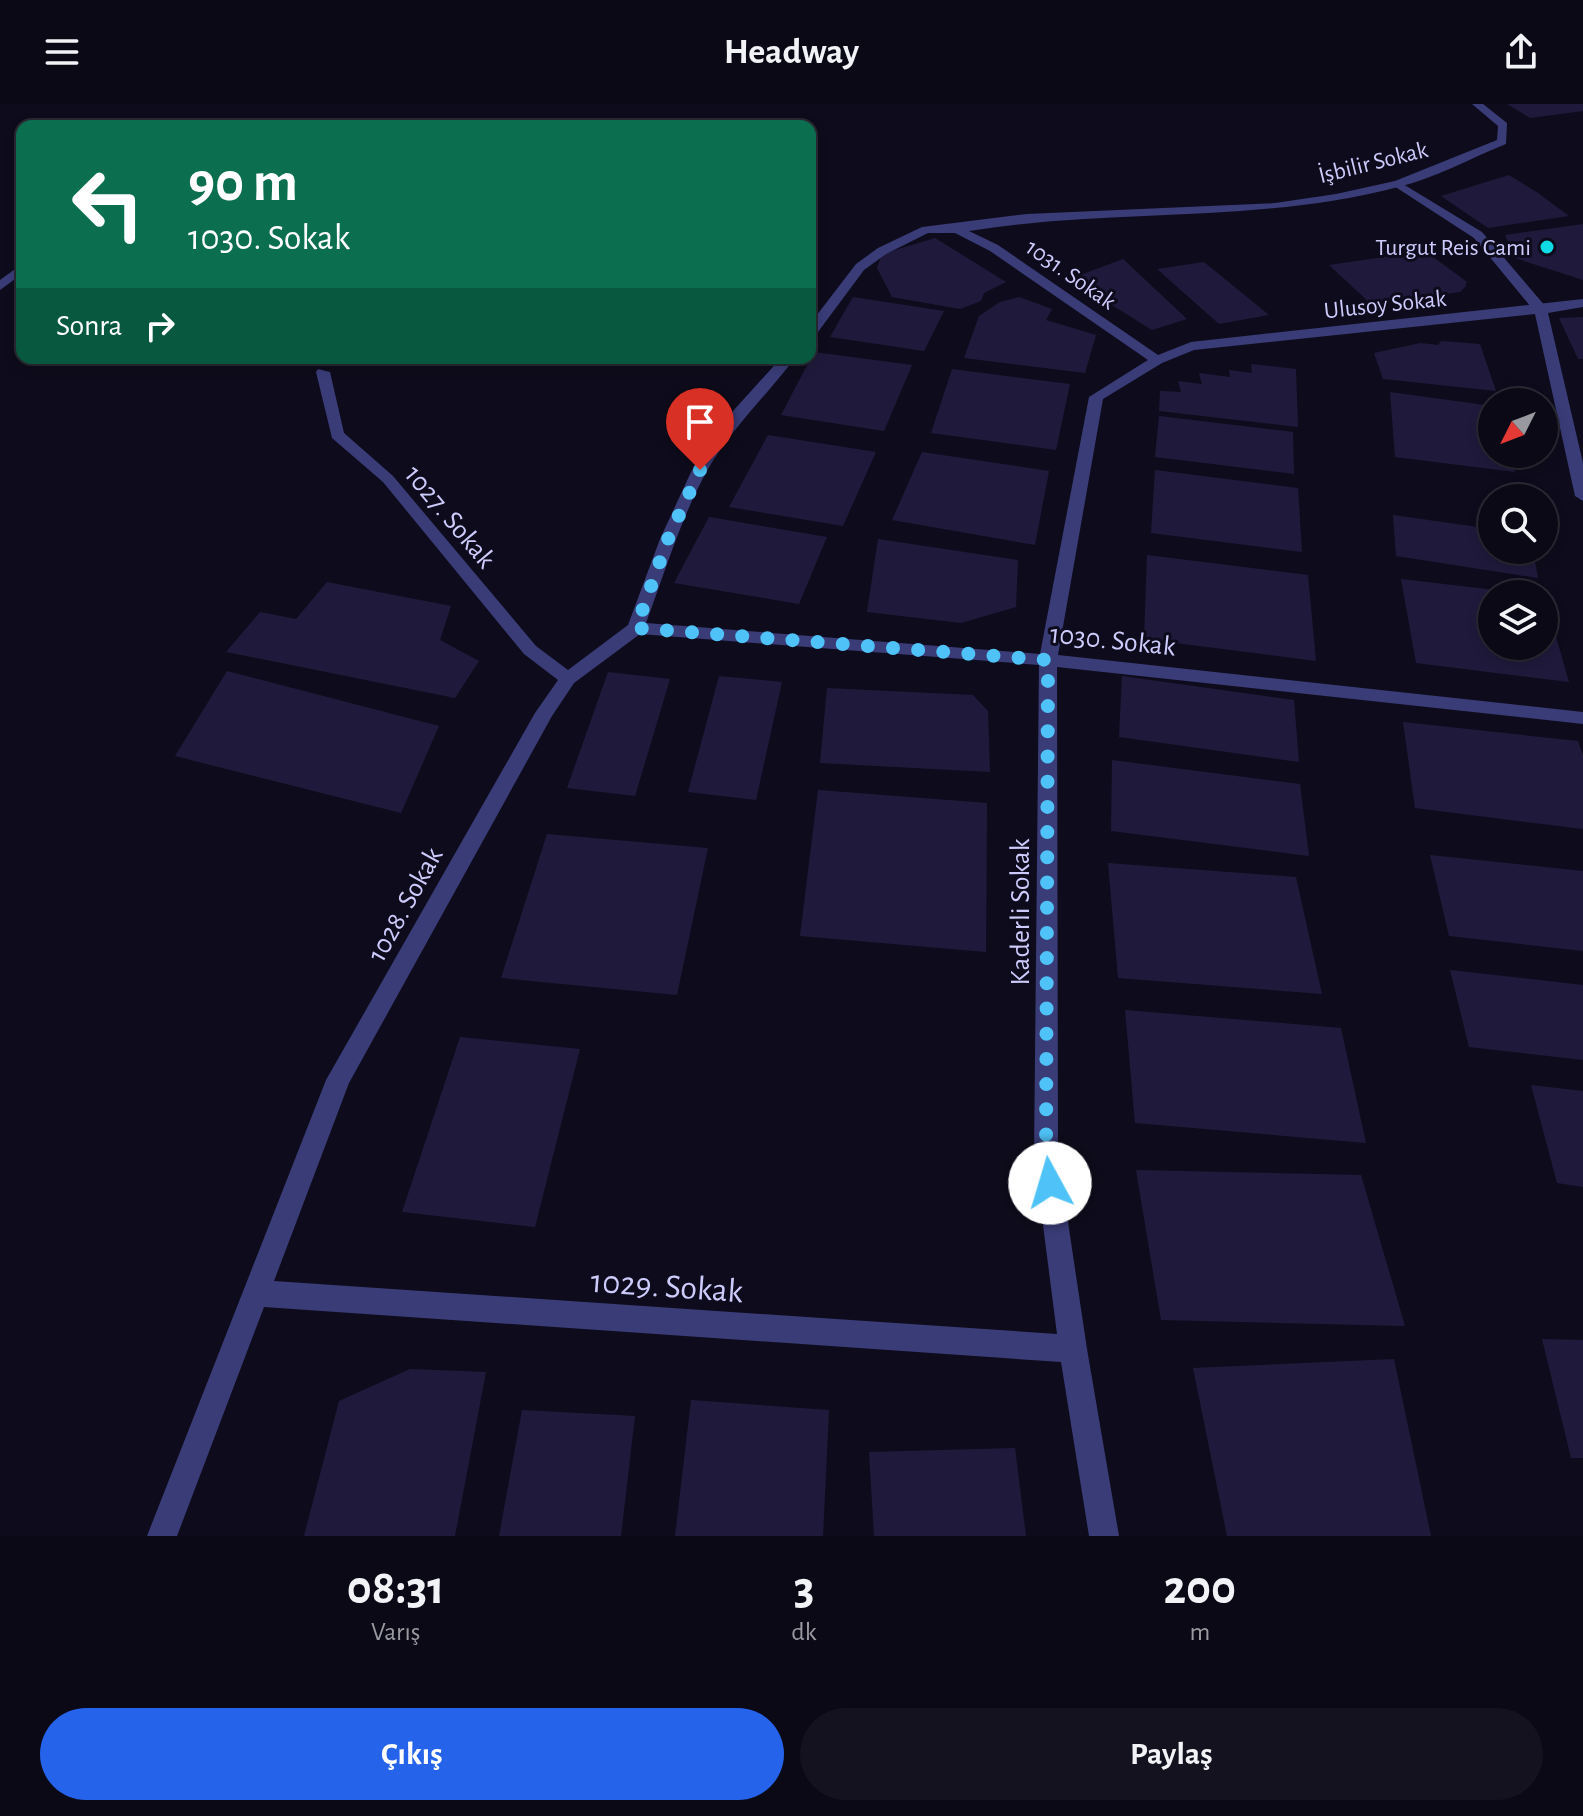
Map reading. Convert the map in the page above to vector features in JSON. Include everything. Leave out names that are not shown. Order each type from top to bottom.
[{"type":"street","name":"İşbilir Sokak","points":[[957,229],[1027,218],[1275,206],[1398,184],[1502,142],[1503,125],[1477,104]]},
{"type":"street","points":[[1398,184],[1478,235],[1541,310],[1583,496]]},
{"type":"street","points":[[816,325],[860,267],[882,251],[926,230],[957,229]]},
{"type":"street","name":"1031. Sokak","points":[[957,229],[994,248],[1157,360]]},
{"type":"street","points":[[0,286],[16,273]]},
{"type":"street","name":"Ulusoy Sokak","points":[[1191,346],[1583,303]]},
{"type":"street","name":"Kaderli Sokak","points":[[1104,1536],[1073,1349],[1046,1155],[1048,660],[1096,397],[1157,360],[1191,346]]},
{"type":"street","points":[[636,628],[668,539],[700,470],[738,414],[783,364]]},
{"type":"street","name":"1027. Sokak","points":[[323,372],[337,435],[388,479],[530,650],[568,679]]},
{"type":"street","name":"1030. Sokak","points":[[636,628],[1048,660],[1583,718]]},
{"type":"street","name":"1028. Sokak","points":[[162,1536],[338,1080],[544,713],[568,679],[636,628]]},
{"type":"street","name":"1029. Sokak","points":[[255,1293],[1073,1349]]},
{"type":"building","points":[[1507,104],[1583,104],[1583,111],[1530,118]]},
{"type":"building","points":[[1509,175],[1569,216],[1488,228],[1441,196]]},
{"type":"building","name":"Turgut Reis Cami","points":[[1583,224],[1583,280],[1515,258],[1505,235]]},
{"type":"building","points":[[935,238],[1006,282],[984,293],[981,301],[960,309],[892,297],[877,268],[882,254]]},
{"type":"building","points":[[1425,251],[1467,282],[1460,292],[1371,304],[1329,265]]},
{"type":"building","points":[[1123,259],[1187,319],[1152,330],[1070,279]]},
{"type":"building","points":[[1204,262],[1269,315],[1219,324],[1157,269]]},
{"type":"building","points":[[853,297],[944,311],[924,351],[830,337]]},
{"type":"building","points":[[1019,297],[1052,309],[1046,320],[1096,335],[1085,373],[964,358],[979,316],[1000,302]]},
{"type":"building","points":[[1583,317],[1583,359],[1578,359],[1559,318]]},
{"type":"building","points":[[1441,341],[1480,344],[1495,388],[1478,389],[1383,379],[1374,353],[1420,343],[1438,345]]},
{"type":"building","points":[[816,352],[912,365],[884,431],[781,415],[808,364],[816,364]]},
{"type":"building","points":[[1251,364],[1296,369],[1298,427],[1159,411],[1160,391],[1181,392],[1178,381],[1202,384],[1199,373],[1230,377],[1229,370],[1252,373]]},
{"type":"building","points":[[952,369],[1070,384],[1056,450],[931,433]]},
{"type":"building","points":[[1390,392],[1478,404],[1478,467],[1395,457]]},
{"type":"building","points":[[1159,416],[1293,432],[1294,474],[1155,457]]},
{"type":"building","points":[[768,435],[876,452],[843,526],[729,507]]},
{"type":"building","points":[[922,452],[1049,471],[1035,545],[892,520]]},
{"type":"building","points":[[1483,468],[1514,468],[1515,472]]},
{"type":"building","points":[[1155,470],[1298,488],[1302,552],[1151,533]]},
{"type":"building","points":[[1393,515],[1478,527],[1478,564],[1536,564],[1538,578],[1396,556]]},
{"type":"building","points":[[709,517],[827,537],[799,604],[674,583]]},
{"type":"building","points":[[878,539],[1018,560],[1016,607],[961,623],[867,612]]},
{"type":"building","points":[[1147,555],[1308,575],[1316,661],[1144,639]]},
{"type":"building","points":[[1401,579],[1478,588],[1478,660],[1558,660],[1558,644],[1569,682],[1416,663]]},
{"type":"building","points":[[327,582],[451,606],[440,640],[479,661],[455,698],[226,652],[260,612],[296,619]]},
{"type":"building","points":[[227,671],[439,726],[401,813],[175,756]]},
{"type":"building","points":[[608,672],[670,679],[635,796],[567,788]]},
{"type":"building","points":[[719,676],[782,682],[756,800],[688,792]]},
{"type":"building","points":[[1122,676],[1294,700],[1299,762],[1119,737]]},
{"type":"building","points":[[827,688],[973,695],[988,711],[990,772],[820,763]]},
{"type":"building","points":[[1403,722],[1578,741],[1583,756],[1583,829],[1415,808]]},
{"type":"building","points":[[1112,760],[1300,784],[1309,856],[1111,831]]},
{"type":"building","points":[[818,790],[987,803],[986,952],[800,936]]},
{"type":"building","points":[[547,834],[708,848],[677,995],[501,978]]},
{"type":"building","points":[[1430,855],[1583,871],[1583,951],[1449,936]]},
{"type":"building","points":[[1108,863],[1296,877],[1322,994],[1118,978]]},
{"type":"building","points":[[1450,970],[1583,985],[1583,1060],[1469,1047]]},
{"type":"building","points":[[1125,1010],[1341,1028],[1366,1143],[1135,1123]]},
{"type":"building","points":[[460,1037],[580,1049],[535,1227],[402,1212]]},
{"type":"building","points":[[1531,1085],[1583,1091],[1583,1187],[1557,1183]]},
{"type":"building","points":[[1136,1170],[1361,1175],[1405,1326],[1161,1320]]},
{"type":"building","points":[[1542,1339],[1583,1340],[1583,1458],[1571,1458]]},
{"type":"building","points":[[1394,1359],[1431,1536],[1227,1536],[1193,1368]]},
{"type":"building","points":[[410,1369],[486,1372],[455,1536],[304,1536],[339,1401]]},
{"type":"building","points":[[691,1400],[829,1410],[823,1536],[675,1536]]},
{"type":"building","points":[[522,1410],[635,1416],[621,1536],[499,1536]]},
{"type":"building","points":[[1015,1448],[1026,1536],[874,1536],[869,1452]]},
{"type":"place","name":"Turgut Reis Cami","points":[[1547,247]]},
{"type":"route","points":[[700,470],[668,539],[636,628],[1048,660],[1046,1155],[1050,1183]]}]
